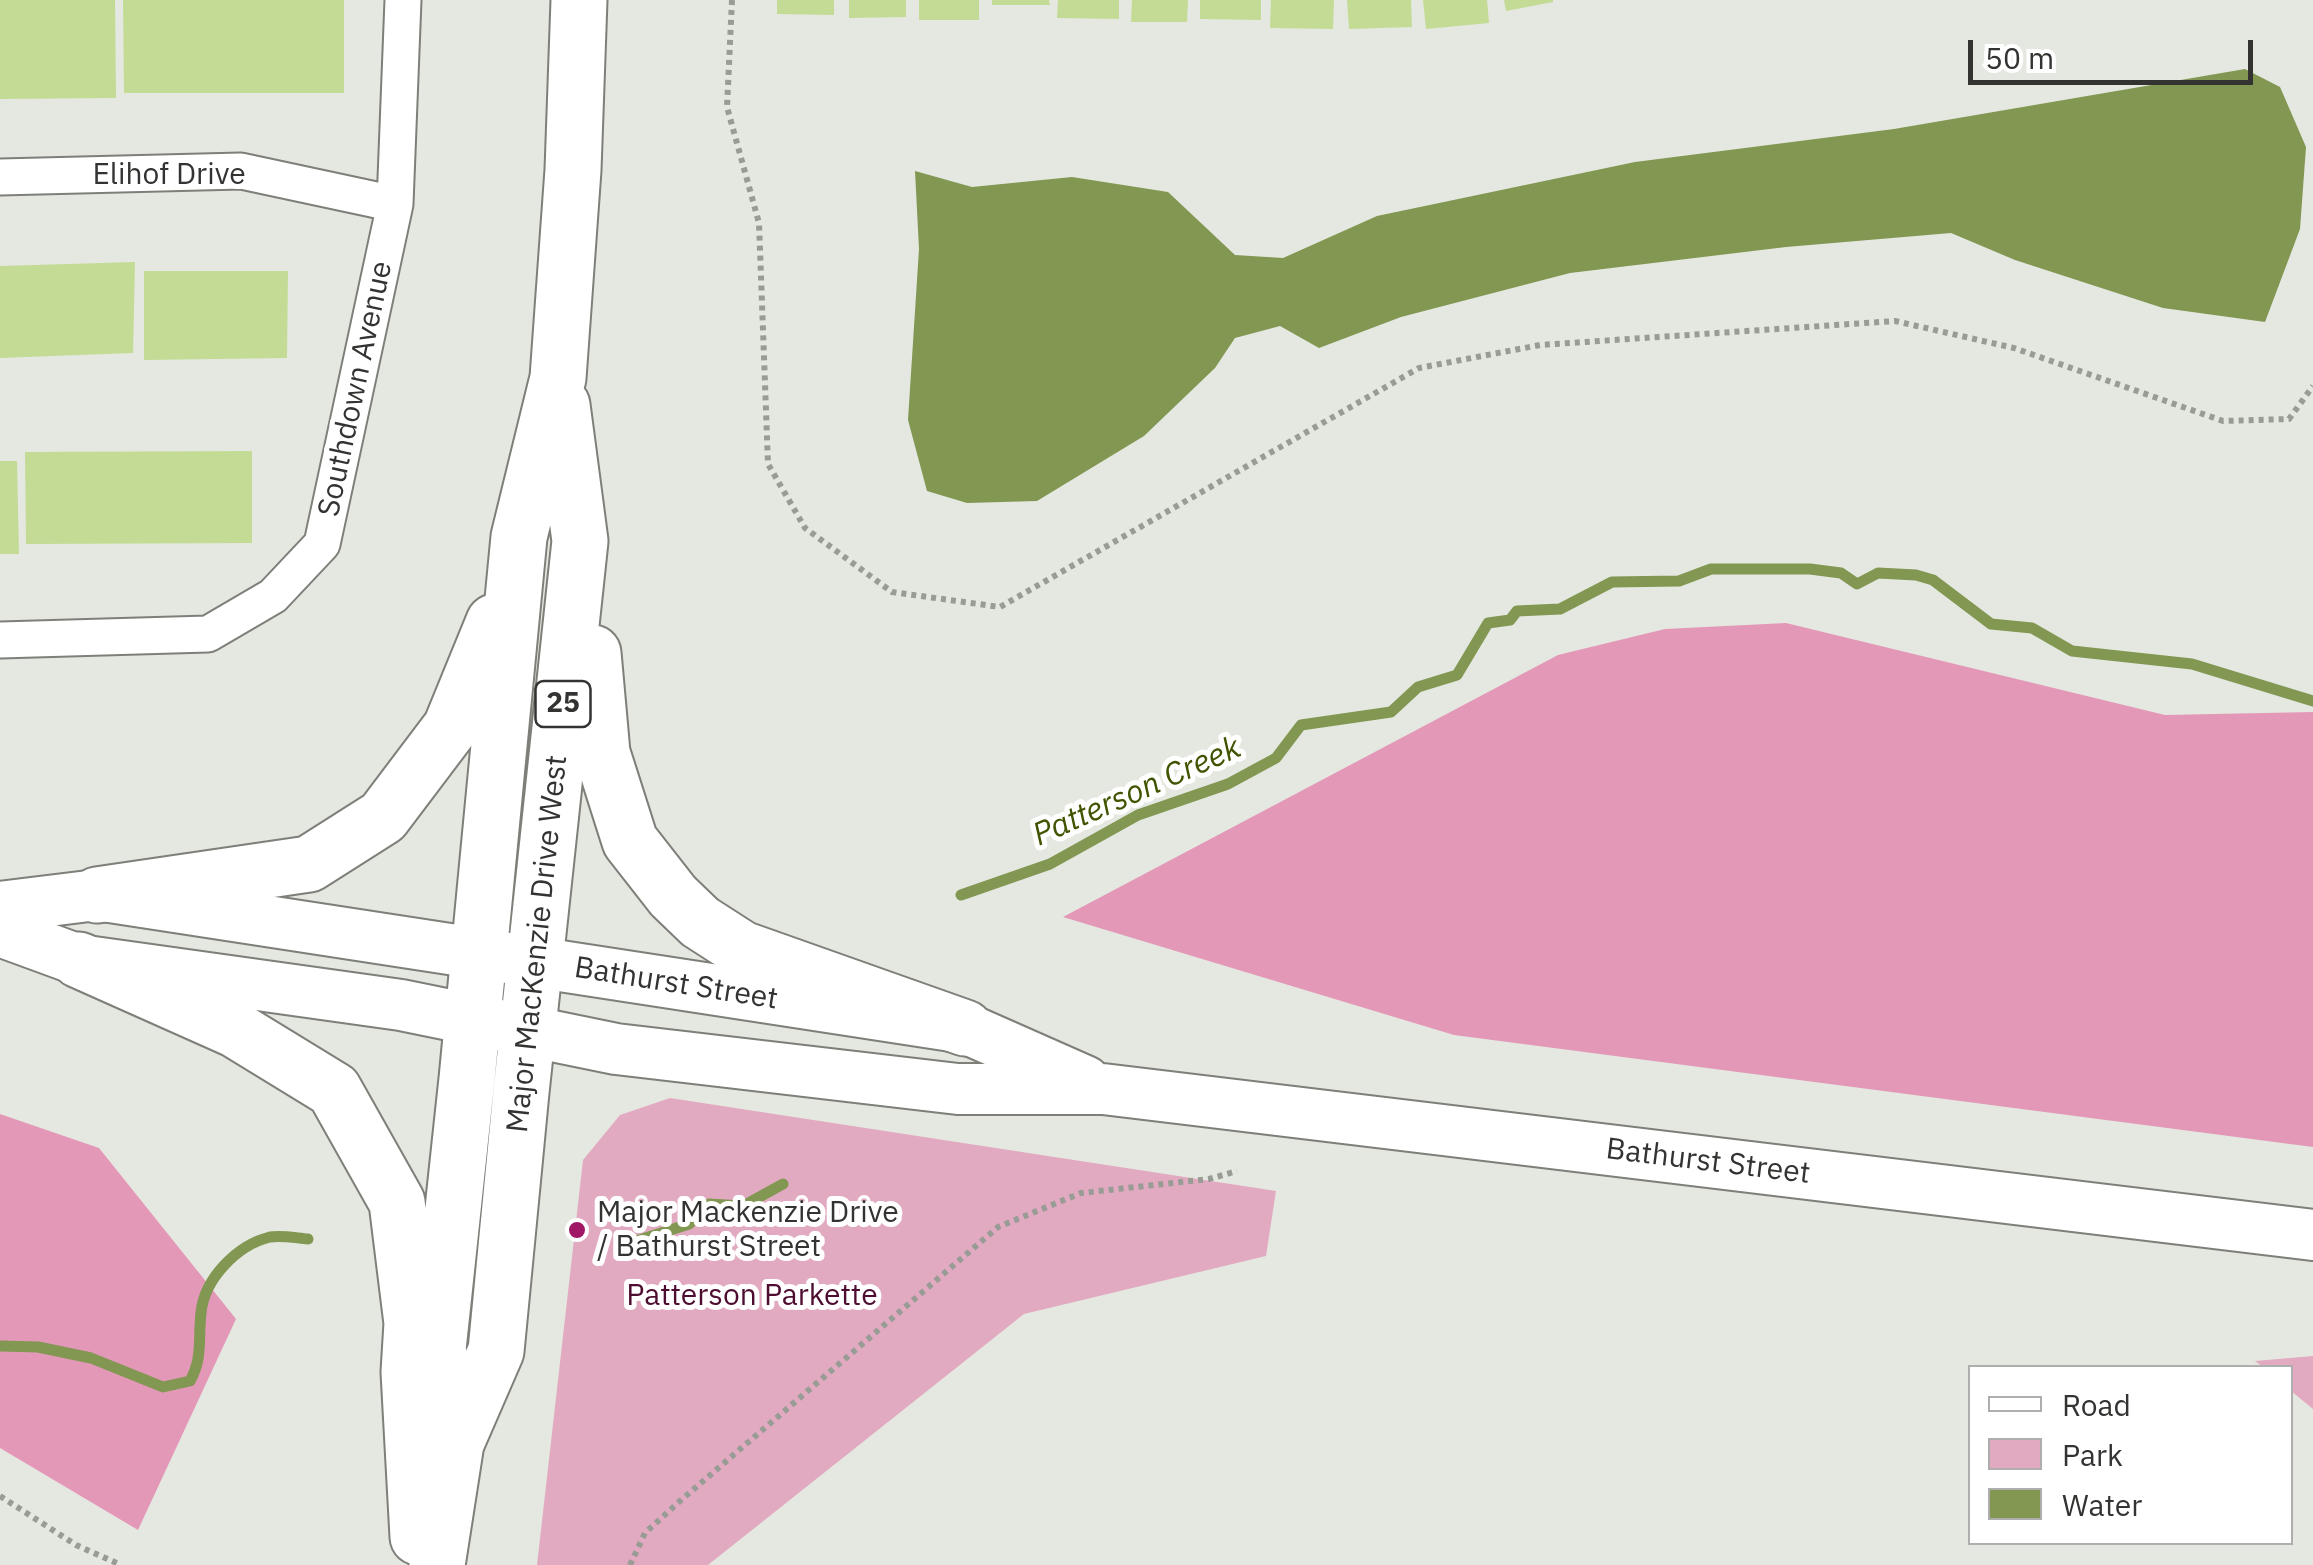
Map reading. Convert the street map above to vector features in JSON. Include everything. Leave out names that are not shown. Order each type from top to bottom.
[{"type":"main road","name":"Major MacKenzie Drive West","points":[[456,1444],[438,1349],[519,536],[558,378],[580,0]]},
{"type":"main road","name":"Major MacKenzie Drive West","points":[[437,1565],[456,1444],[496,1351],[520,1092],[537,963],[580,541],[558,378]]},
{"type":"main road","points":[[580,541],[602,752],[630,841],[656,876],[700,922],[742,949],[965,1028]]},
{"type":"main road","points":[[97,895],[309,864],[384,817],[451,727],[516,568]]},
{"type":"main road","name":"Bathurst Street","points":[[0,907],[97,895],[965,1028],[1104,1090]]},
{"type":"main road","name":"Bathurst Street","points":[[0,931],[79,960],[401,1004],[616,1049],[958,1089],[1104,1090],[2313,1235]]},
{"type":"main road","points":[[79,960],[236,1030],[334,1090],[398,1202],[412,1322],[409,1372],[420,1565]]},
{"type":"street","name":"Southdown Avenue","points":[[0,640],[208,634],[273,596],[322,544],[395,204],[403,0]]},
{"type":"street","name":"Elihof Drive","points":[[0,177],[241,172],[395,204]]},
{"type":"path","points":[[732,0],[727,107],[759,223],[768,464],[806,528],[892,592],[1000,607],[1419,368],[1540,345],[1894,321],[2014,348],[2223,421],[2289,419],[2313,386]]},
{"type":"path","points":[[630,1565],[645,1533],[998,1227],[1081,1193],[1209,1179],[1237,1171]]},
{"type":"path","points":[[0,1496],[76,1545],[121,1565]]},
{"type":"green space","name":"Patterson Parkette","points":[[670,1098],[1276,1191],[1266,1256],[1024,1314],[708,1565],[537,1565],[583,1160],[620,1115]]},
{"type":"green space","points":[[2313,1356],[2313,1409],[2293,1393],[2293,1365],[2260,1365],[2255,1361]]},
{"type":"shaded area","points":[[1786,623],[2165,715],[2313,712],[2313,1147],[1454,1035],[1063,917],[1558,655],[1665,629]]},
{"type":"shaded area","points":[[0,1114],[99,1148],[236,1319],[138,1530],[0,1448]]},
{"type":"water","points":[[2245,69],[2280,87],[2306,147],[2300,229],[2265,322],[2163,308],[2015,260],[1951,233],[1786,247],[1570,273],[1401,317],[1319,348],[1280,326],[1235,338],[1215,368],[1144,436],[1037,501],[967,503],[927,491],[908,420],[919,249],[915,171],[972,187],[1072,177],[1168,192],[1235,255],[1283,258],[1377,216],[1635,162],[1894,129]]},
{"type":"building","points":[[0,0],[115,0],[116,98],[0,99]]},
{"type":"building","points":[[123,0],[344,0],[344,93],[124,93]]},
{"type":"building","points":[[777,0],[834,0],[834,15],[777,14]]},
{"type":"building","points":[[849,0],[906,0],[906,17],[849,18]]},
{"type":"building","points":[[919,0],[979,0],[979,20],[919,20]]},
{"type":"building","points":[[992,0],[1049,0],[1050,5],[992,5]]},
{"type":"building","points":[[1058,0],[1119,0],[1119,19],[1057,18]]},
{"type":"building","points":[[1132,0],[1188,0],[1187,22],[1131,22]]},
{"type":"building","points":[[1200,0],[1261,0],[1261,20],[1200,19]]},
{"type":"building","points":[[1271,0],[1334,0],[1333,29],[1270,28]]},
{"type":"building","points":[[1347,0],[1411,0],[1412,27],[1349,29]]},
{"type":"building","points":[[1423,0],[1487,0],[1489,23],[1426,29]]},
{"type":"building","points":[[1504,0],[1553,0],[1553,2],[1506,11]]},
{"type":"building","points":[[135,262],[133,353],[0,358],[0,266]]},
{"type":"building","points":[[144,271],[288,271],[287,358],[144,360]]},
{"type":"building","points":[[252,451],[252,543],[26,544],[25,452]]},
{"type":"building","points":[[0,461],[17,461],[19,554],[0,554]]},
{"type":"waterway","name":"Patterson Creek","points":[[961,895],[1050,864],[1138,815],[1228,784],[1276,758],[1301,725],[1391,712],[1418,687],[1457,675],[1488,623],[1510,620],[1517,611],[1560,609],[1612,582],[1679,581],[1711,569],[1810,569],[1841,573],[1857,584],[1878,573],[1916,575],[1933,580],[1991,624],[2032,628],[2072,651],[2192,664],[2313,701]]},
{"type":"waterway","name":"Patterson Creek","points":[[621,1246],[689,1224],[709,1204],[743,1206],[783,1184]]},
{"type":"waterway","name":"Patterson Creek","points":[[0,1346],[38,1347],[91,1358],[163,1387],[190,1381],[198,1356],[203,1300],[224,1265],[246,1247],[270,1237],[308,1239]]},
{"type":"place","name":"Major Mackenzie Drive / Bathurst Street","points":[[577,1230]]}]
